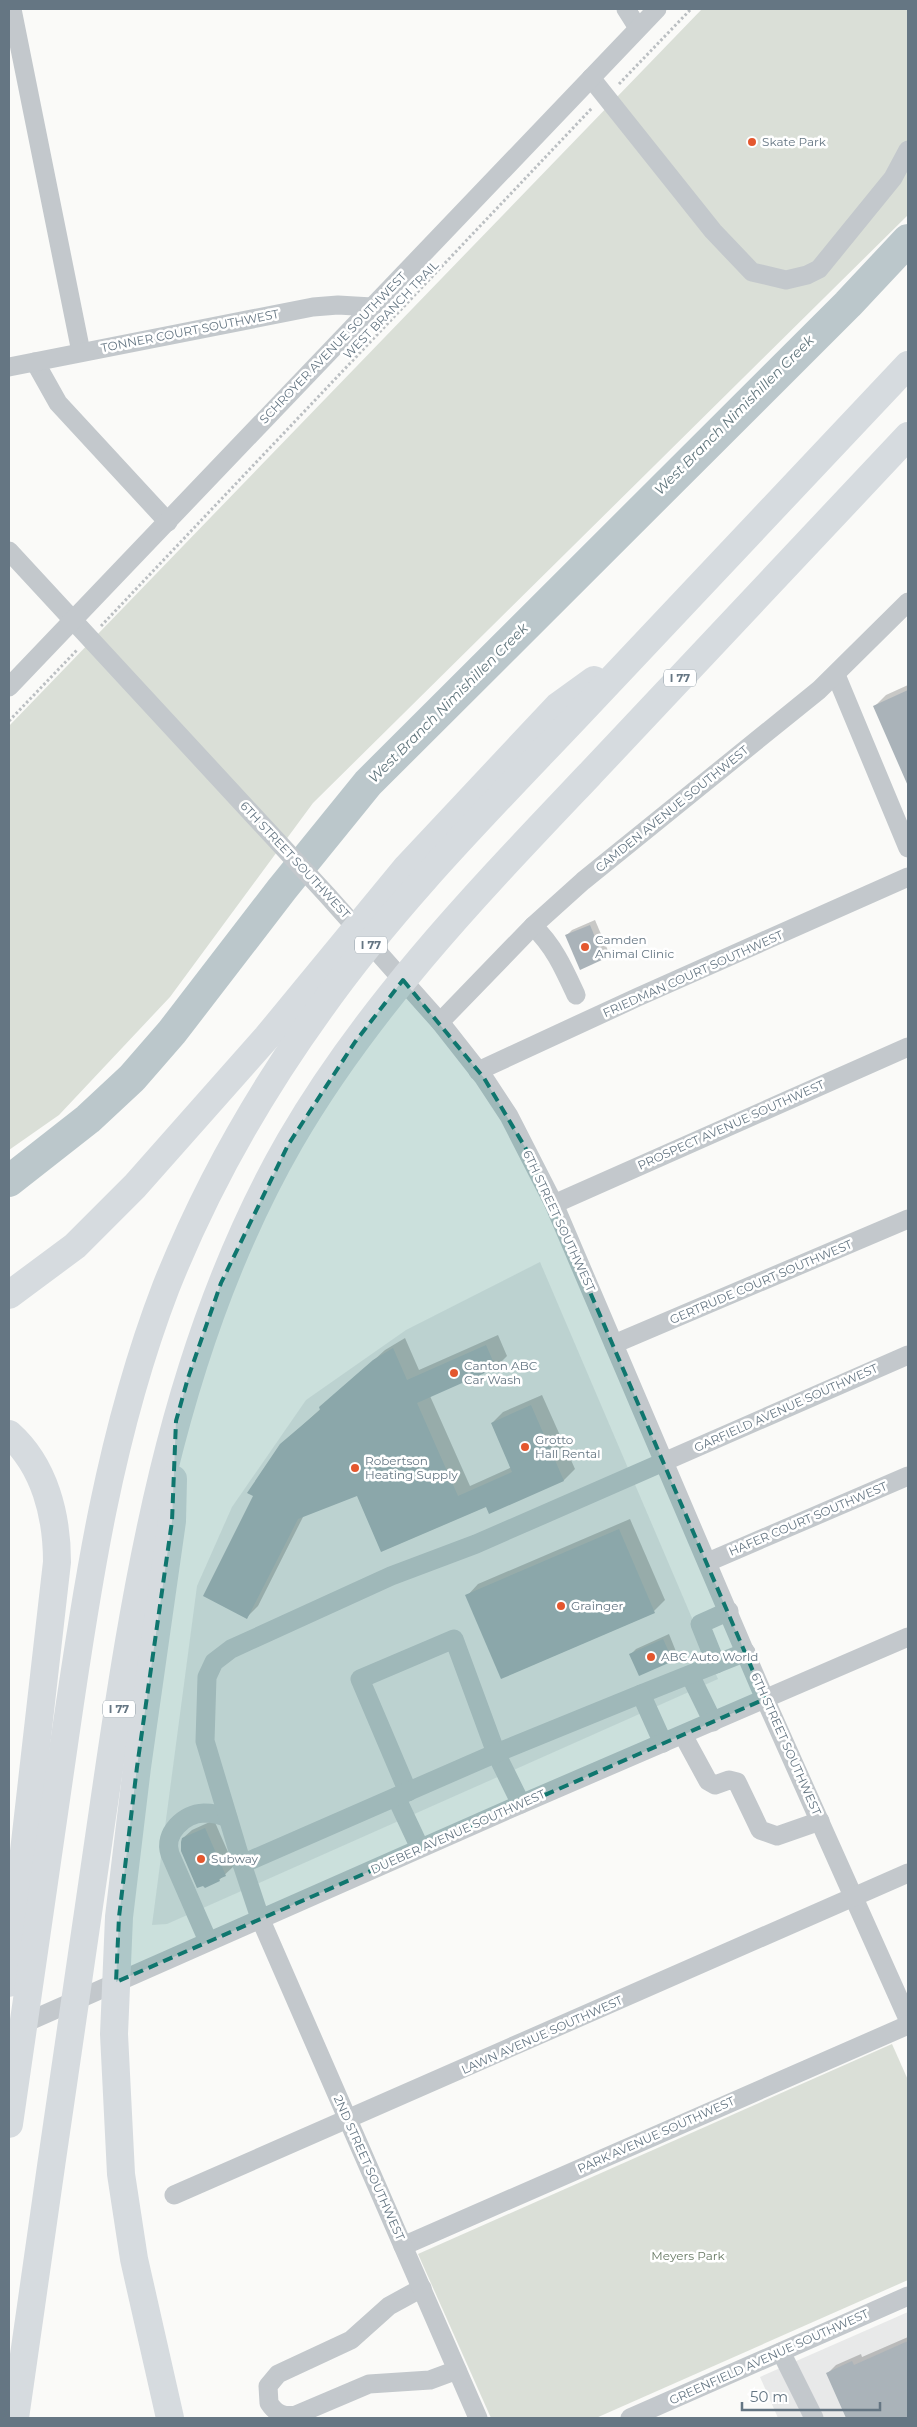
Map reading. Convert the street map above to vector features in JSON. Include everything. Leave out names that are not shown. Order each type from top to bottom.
[{"type":"highway","points":[[9,1295],[74,1246],[109,1213],[314,999],[414,875],[558,706],[644,644],[908,365]]},
{"type":"highway","name":"I 77","points":[[15,2418],[128,1646],[150,1527],[176,1421],[203,1332],[221,1283],[246,1227],[288,1145],[356,1042],[453,920],[908,436]]},
{"type":"highway","points":[[9,2124],[92,1565],[106,1490],[124,1419],[167,1286],[205,1201],[314,999]]},
{"type":"highway","points":[[170,2418],[134,2259],[121,2174],[114,2034],[119,1917],[136,1767],[172,1521],[176,1421]]},
{"type":"highway","points":[[9,1434],[33,1465],[45,1489],[52,1511],[57,1544],[55,1594],[9,1983]]},
{"type":"street","points":[[12,9],[81,352]]},
{"type":"street","points":[[626,9],[638,28]]},
{"type":"street","name":"SCHROYER AVENUE SOUTHWEST","points":[[9,687],[657,9]]},
{"type":"street","points":[[591,78],[713,231],[752,272],[786,280],[807,275],[819,269],[893,178],[908,150]]},
{"type":"street","name":"TONNER COURT SOUTHWEST","points":[[9,367],[313,307],[338,305],[372,307]]},
{"type":"street","points":[[35,362],[58,403],[168,522]]},
{"type":"street","name":"6TH STREET SOUTHWEST","points":[[9,551],[327,894],[440,1022],[478,1071],[509,1116],[554,1204],[766,1699],[908,2020]]},
{"type":"street","name":"CAMDEN AVENUE SOUTHWEST","points":[[440,1022],[533,926],[583,882],[836,675],[908,602]]},
{"type":"street","points":[[836,675],[908,848]]},
{"type":"street","name":"FRIEDMAN COURT SOUTHWEST","points":[[478,1071],[638,997],[908,878]]},
{"type":"street","points":[[533,926],[548,940],[558,955],[576,995]]},
{"type":"street","name":"PROSPECT AVENUE SOUTHWEST","points":[[554,1204],[908,1047]]},
{"type":"street","name":"GERTRUDE COURT SOUTHWEST","points":[[614,1344],[908,1219]]},
{"type":"street","name":"GARFIELD AVENUE SOUTHWEST","points":[[205,1741],[208,1677],[214,1662],[227,1652],[391,1576],[476,1544],[908,1355]]},
{"type":"street","name":"HAFER COURT SOUTHWEST","points":[[708,1562],[908,1476]]},
{"type":"street","points":[[716,1664],[700,1624],[729,1611]]},
{"type":"street","name":"DUEBER AVENUE SOUTHWEST","points":[[9,2030],[420,1848],[908,1638]]},
{"type":"street","points":[[420,1848],[360,1680],[454,1639],[496,1753],[521,1804]]},
{"type":"street","points":[[242,1864],[496,1753],[746,1652]]},
{"type":"street","points":[[690,1675],[713,1722]]},
{"type":"street","points":[[642,1694],[663,1743]]},
{"type":"street","points":[[683,1735],[708,1781],[715,1785],[729,1780],[737,1782],[760,1830],[777,1836],[820,1821]]},
{"type":"street","name":"2ND STREET SOUTHWEST","points":[[205,1741],[260,1918],[478,2418]]},
{"type":"street","points":[[208,1941],[170,1854],[169,1841],[174,1830],[189,1817],[206,1813],[228,1818]]},
{"type":"street","name":"LAWN AVENUE SOUTHWEST","points":[[174,2195],[349,2120],[908,1873]]},
{"type":"street","name":"PARK AVENUE SOUTHWEST","points":[[403,2246],[908,2025]]},
{"type":"street","points":[[422,2288],[389,2306],[351,2340],[278,2374],[268,2386],[267,2395],[269,2403],[280,2414],[296,2415],[369,2384],[430,2380],[457,2370]]},
{"type":"street","name":"GREENFIELD AVENUE SOUTHWEST","points":[[630,2418],[908,2296]]},
{"type":"street","points":[[781,2352],[814,2418]]},
{"type":"path","name":"WEST BRANCH TRAIL","points":[[104,624],[495,214],[605,94],[632,72],[657,42],[691,9]]},
{"type":"path","points":[[9,722],[69,657]]},
{"type":"highlighted area","points":[[403,980],[484,1078],[535,1164],[765,1699],[116,1982],[119,1917],[137,1767],[172,1521],[176,1421],[188,1378],[221,1283],[288,1145],[355,1042]]},
{"type":"shaded area","points":[[540,1262],[718,1679],[167,1924],[152,1925],[197,1586],[232,1507],[306,1400],[406,1330]]},
{"type":"shaded area","points":[[908,2312],[908,2418],[778,2418],[760,2377]]},
{"type":"green space","points":[[702,9],[908,9],[908,215],[313,803],[170,997],[59,1115],[9,1150],[9,726]]},
{"type":"green space","name":"Meyers Park","points":[[892,2044],[908,2080],[908,2280],[596,2418],[491,2418],[418,2254]]},
{"type":"building","points":[[908,690],[908,786],[873,706]]},
{"type":"building","name":"Camden Animal Clinic","points":[[590,925],[604,959],[580,970],[565,935]]},
{"type":"building","name":"Robertson Heating Supply","points":[[486,1345],[496,1368],[417,1403],[458,1496],[512,1472],[491,1423],[531,1405],[564,1481],[489,1514],[486,1507],[381,1552],[357,1496],[298,1519],[247,1619],[203,1596],[253,1496],[247,1493],[280,1444],[320,1410],[319,1407],[373,1360],[393,1348],[407,1380]]},
{"type":"building","name":"Grainger","points":[[619,1529],[655,1613],[501,1679],[465,1595]]},
{"type":"building","name":"ABC Auto World","points":[[663,1639],[673,1661],[639,1676],[629,1654]]},
{"type":"building","name":"Subway","points":[[205,1828],[226,1876],[205,1888],[203,1886],[197,1888],[181,1851],[181,1842],[182,1838]]},
{"type":"building","points":[[908,2341],[908,2418],[846,2418],[826,2373],[852,2361],[854,2365]]},
{"type":"waterway","name":"West Branch Nimishillen Creek","points":[[9,1181],[88,1119],[132,1078],[172,1032],[282,889],[368,783],[848,304],[908,240]]},
{"type":"place","name":"Skate Park","points":[[752,142]]},
{"type":"place","name":"Camden Animal Clinic","points":[[585,947]]},
{"type":"place","name":"Canton ABC Car Wash","points":[[454,1373]]},
{"type":"place","name":"Grotto Hall Rental","points":[[525,1447]]},
{"type":"place","name":"Robertson Heating Supply","points":[[355,1468]]},
{"type":"place","name":"Grainger","points":[[561,1606]]},
{"type":"place","name":"ABC Auto World","points":[[651,1657]]},
{"type":"place","name":"Subway","points":[[201,1859]]}]
